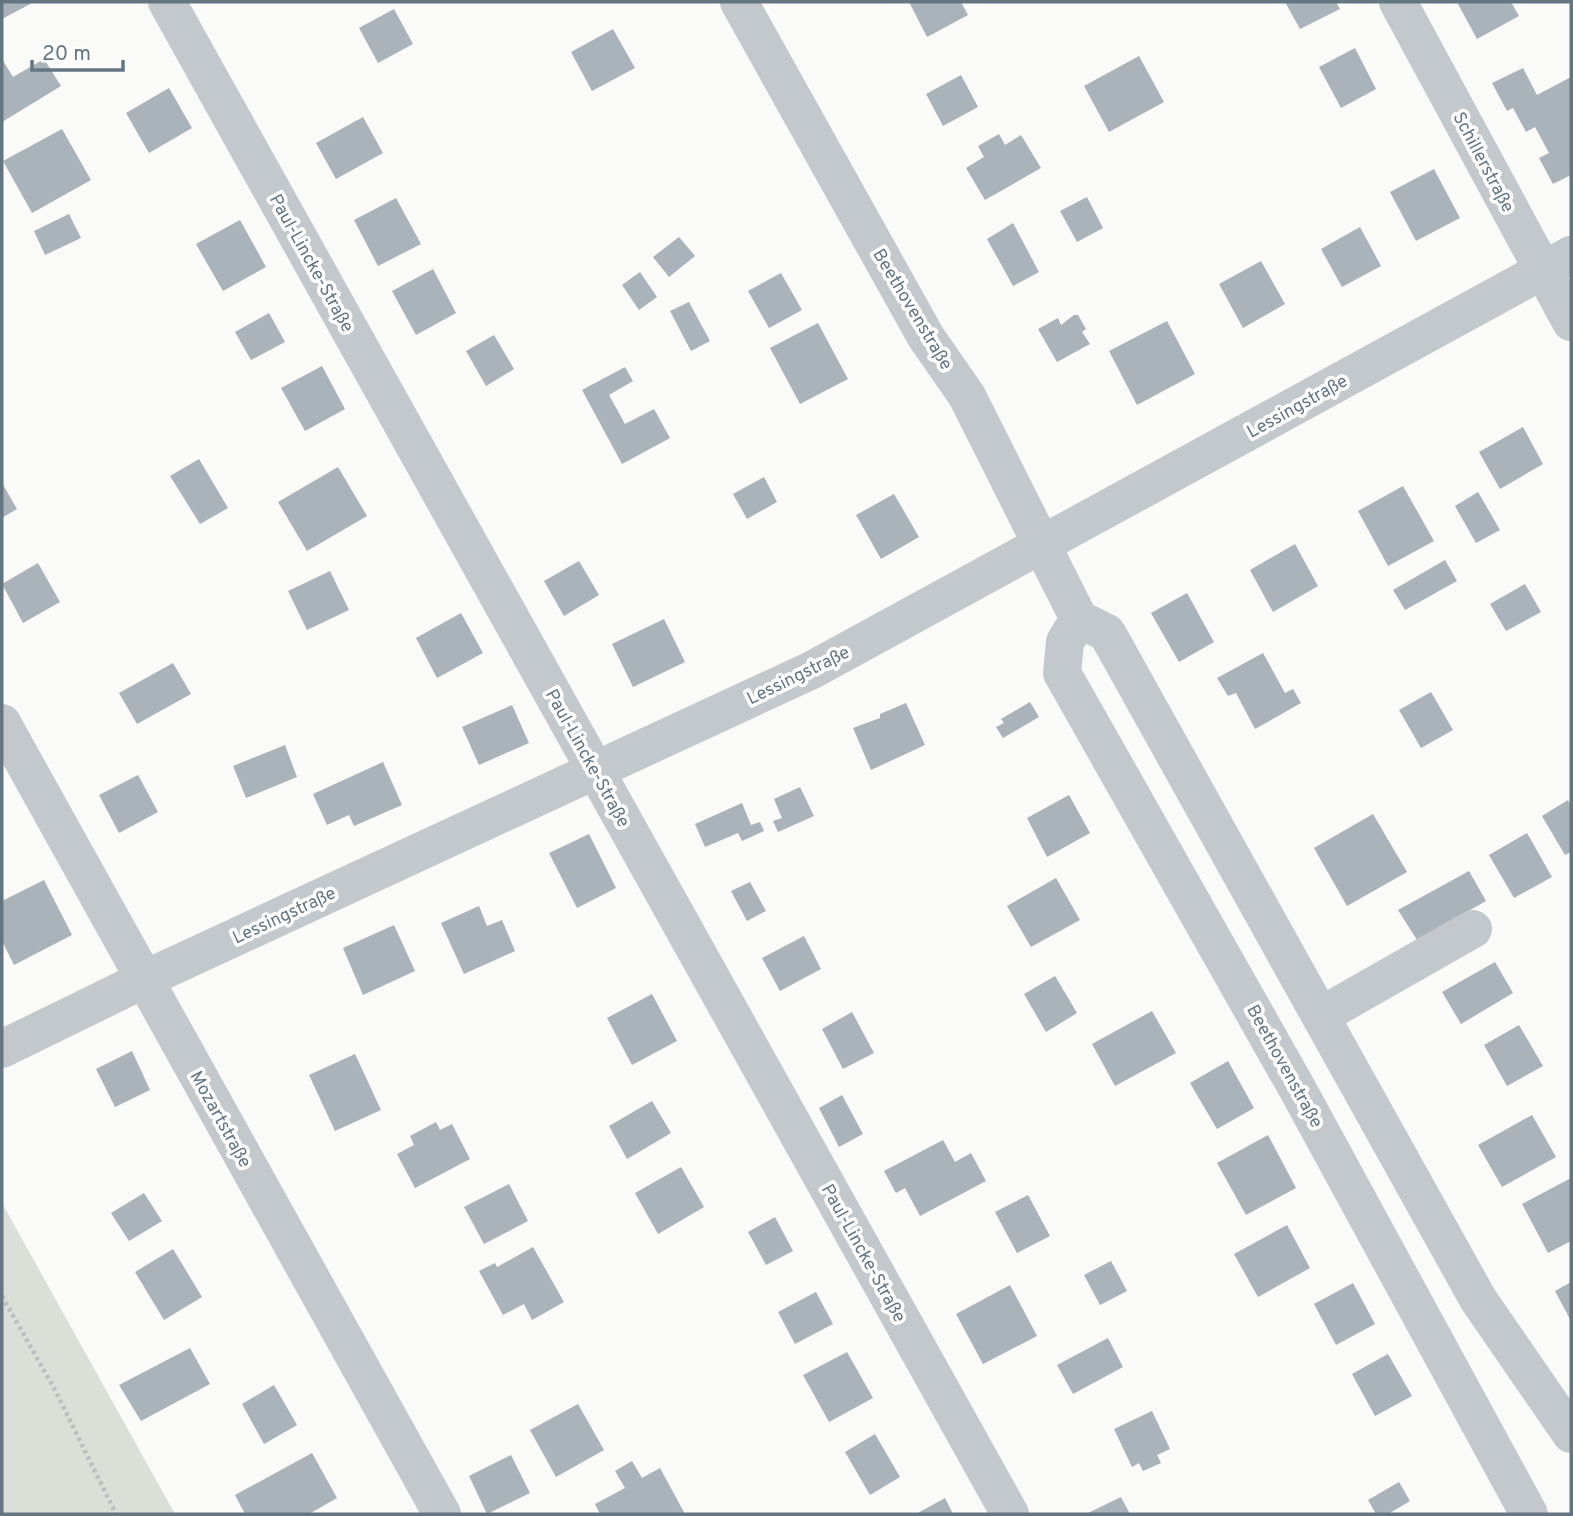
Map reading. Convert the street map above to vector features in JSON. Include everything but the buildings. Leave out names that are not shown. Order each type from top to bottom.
[{"type":"street","name":"Paul-Lincke-Straße","points":[[167,2],[1010,1514]]},
{"type":"street","name":"Beethovenstraße","points":[[739,2],[926,337],[967,396],[1079,619],[1065,642],[1062,673],[1298,1090],[1529,1514]]},
{"type":"street","name":"Schillerstraße","points":[[1398,2],[1557,263],[1571,322]]},
{"type":"street","name":"Lessingstraße","points":[[2,1049],[145,979],[812,670],[1557,263]]},
{"type":"street","points":[[1079,619],[1107,633],[1478,1299],[1571,1434]]},
{"type":"street","name":"Mozartstraße","points":[[2,723],[442,1514]]},
{"type":"street","points":[[1322,1015],[1473,929]]},
{"type":"street","points":[[1298,1090],[1348,1063]]},
{"type":"path","points":[[2,1296],[55,1390],[116,1514]]},
{"type":"shaded area","points":[[2,1203],[175,1514],[2,1514]]}]
